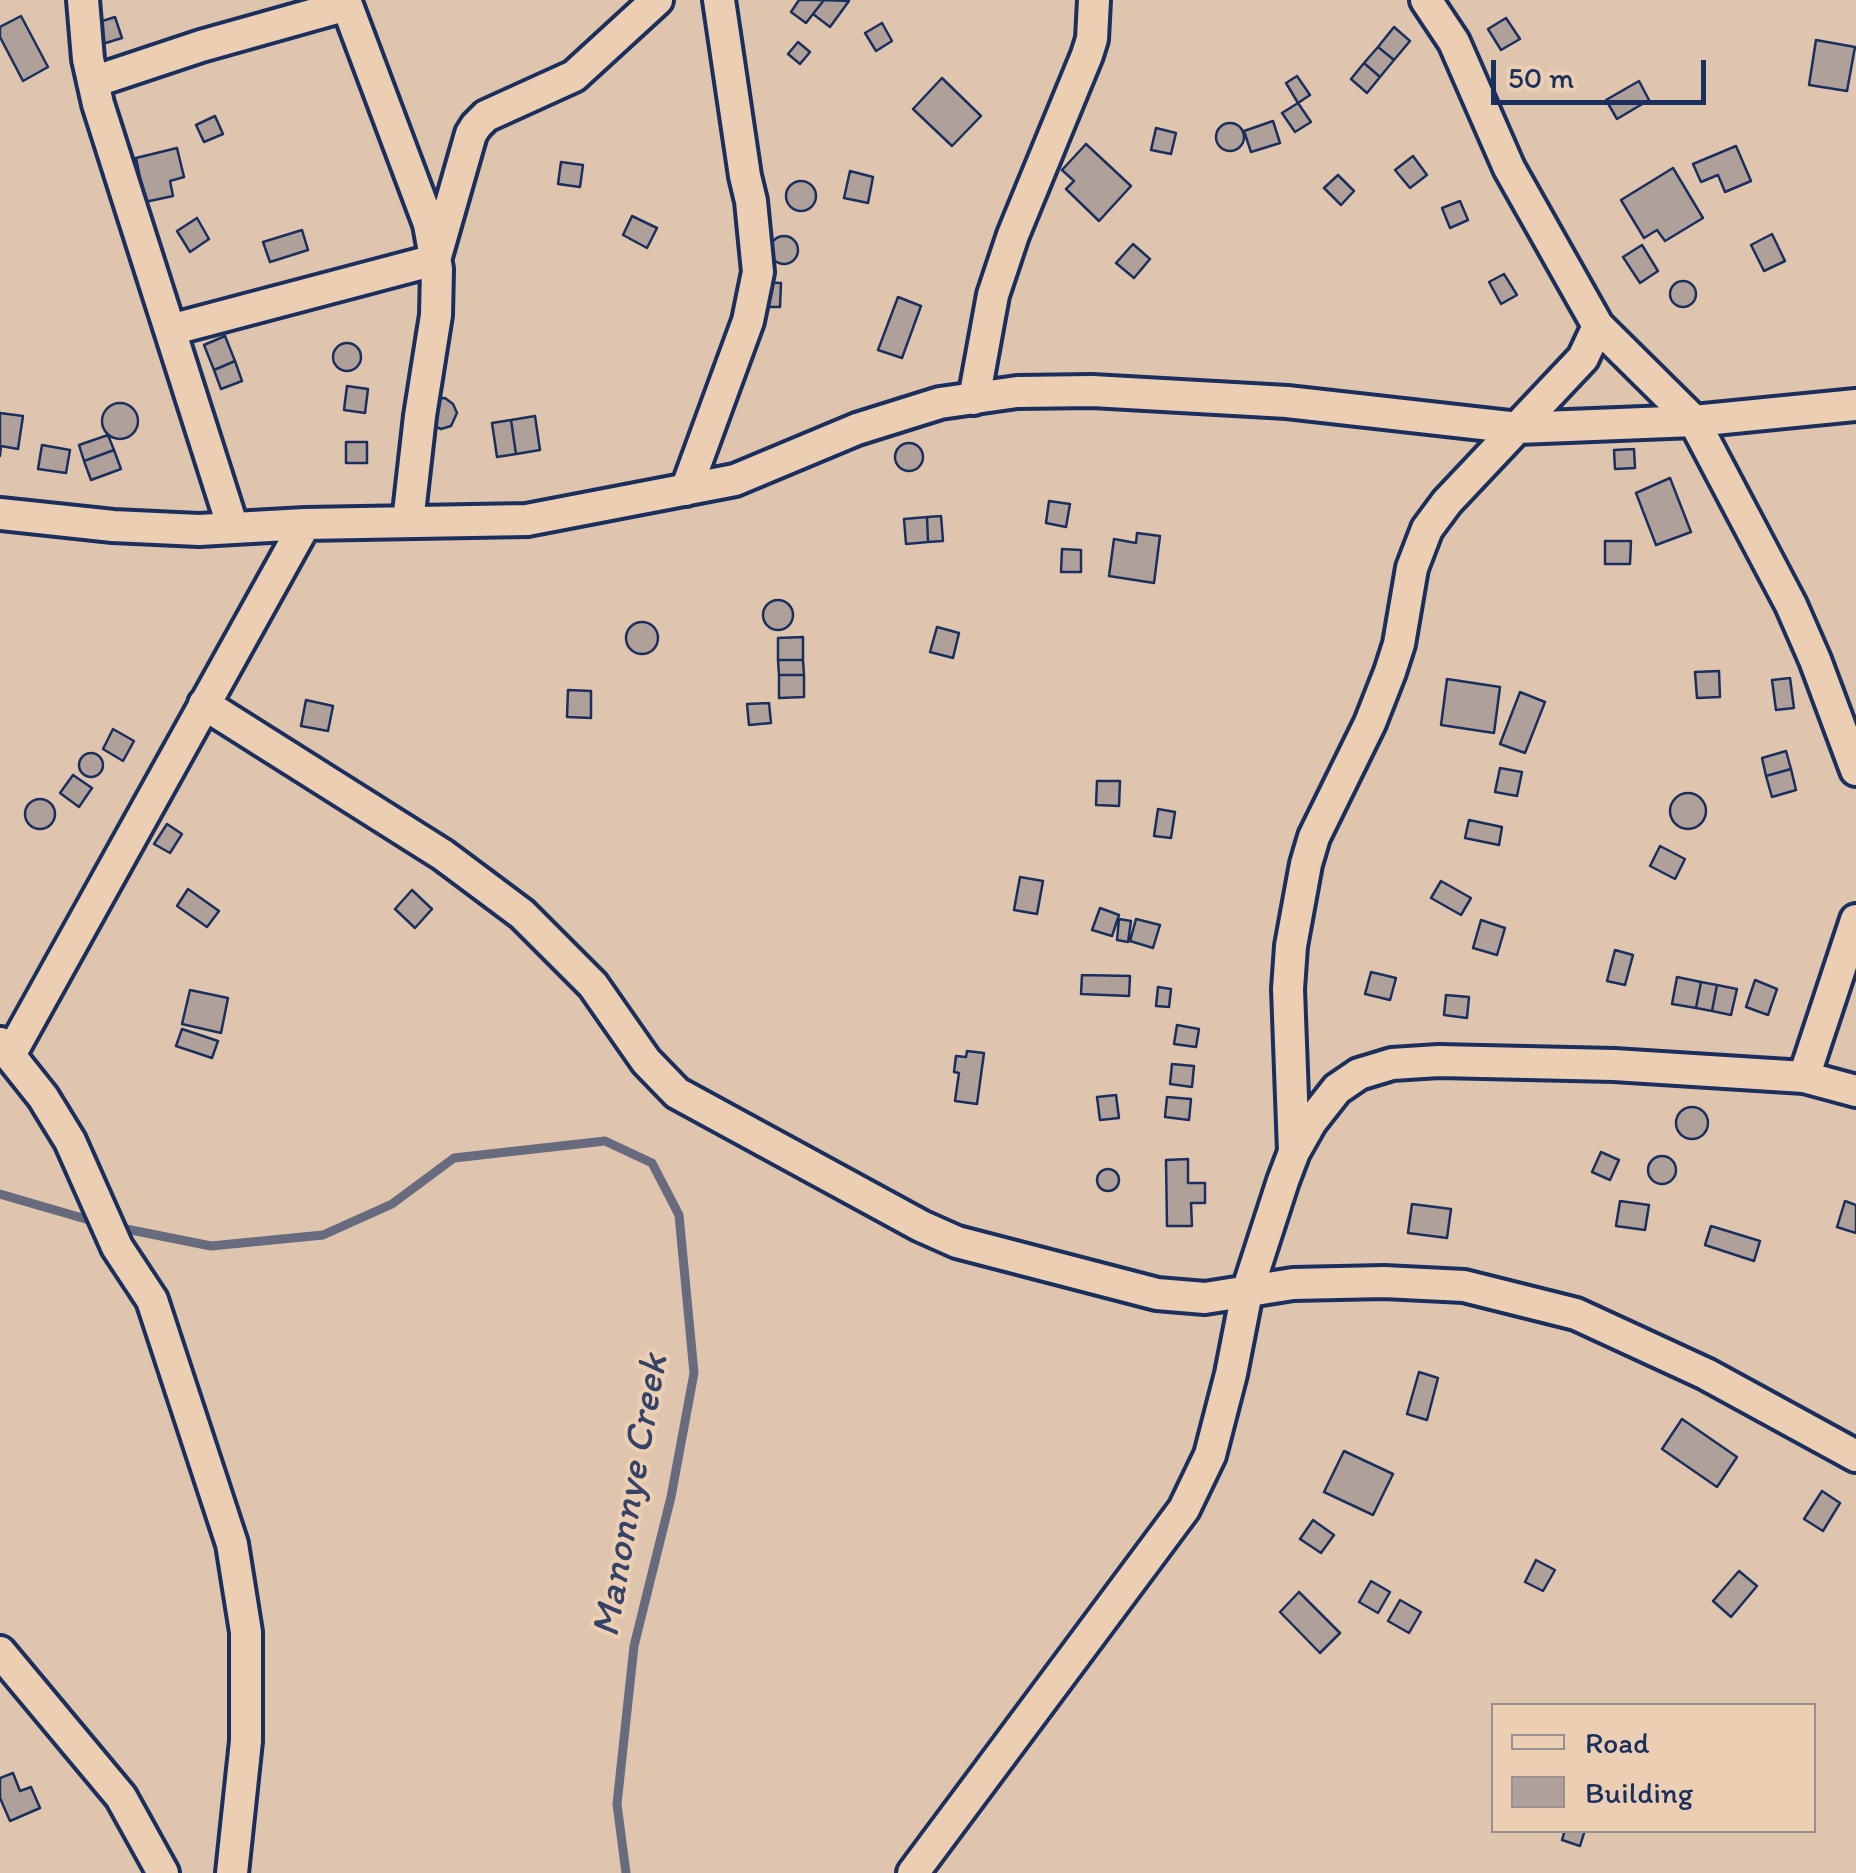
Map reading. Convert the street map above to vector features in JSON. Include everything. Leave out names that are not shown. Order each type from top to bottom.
[{"type":"street","points":[[83,0],[92,82],[233,528]]},
{"type":"street","points":[[435,260],[476,126],[486,116],[574,76],[657,0]]},
{"type":"street","points":[[686,490],[748,321],[758,272],[752,201],[718,0]]},
{"type":"street","points":[[974,399],[993,294],[1087,55],[1094,0]]},
{"type":"street","points":[[1426,0],[1454,42],[1508,168],[1598,326],[1694,421],[1790,605],[1856,770]]},
{"type":"street","points":[[92,82],[346,2],[428,224],[435,260],[436,315],[408,522]]},
{"type":"street","points":[[170,330],[435,260]]},
{"type":"street","points":[[1294,1152],[1288,989],[1291,946],[1306,864],[1314,837],[1370,723],[1390,672],[1399,644],[1412,568],[1428,529],[1448,502],[1583,358],[1598,326]]},
{"type":"street","points":[[0,514],[199,530],[527,520],[735,480],[857,428],[940,403],[1017,392],[1092,391],[1287,402],[1518,428],[1694,421],[1856,405]]},
{"type":"street","points":[[232,1873],[246,1741],[246,1632],[232,1544],[152,1300],[117,1247],[70,1141],[43,1097],[5,1048],[305,524]]},
{"type":"street","points":[[204,704],[444,855],[522,914],[593,985],[646,1061],[677,1093],[921,1226],[957,1242],[1158,1294],[1204,1298],[1293,1284],[1384,1282],[1464,1286],[1576,1314],[1706,1374],[1856,1456]]},
{"type":"street","points":[[1804,1077],[1856,920]]},
{"type":"street","points":[[913,1873],[1184,1510],[1210,1455],[1247,1292],[1294,1152],[1337,1089],[1358,1074],[1392,1064],[1439,1061],[1614,1065],[1804,1077],[1856,1091]]},
{"type":"street","points":[[0,1652],[121,1797],[164,1873]]},
{"type":"building","points":[[799,0],[824,0],[806,23],[791,12]]},
{"type":"building","points":[[824,0],[849,1],[830,27],[813,14]]},
{"type":"building","points":[[21,16],[48,67],[23,81],[0,37],[0,27]]},
{"type":"building","points":[[115,17],[122,38],[99,45],[93,24]]},
{"type":"building","points":[[1506,18],[1520,39],[1501,50],[1488,29]]},
{"type":"building","points":[[882,23],[892,41],[876,51],[865,33]]},
{"type":"building","points":[[1394,27],[1410,41],[1394,60],[1378,47]]},
{"type":"building","points":[[1816,40],[1855,47],[1847,91],[1809,85]]},
{"type":"building","points":[[798,42],[810,52],[800,64],[788,54]]},
{"type":"building","points":[[1378,47],[1394,60],[1380,77],[1364,63]]},
{"type":"building","points":[[1364,63],[1380,77],[1367,93],[1351,79]]},
{"type":"building","points":[[1297,76],[1310,95],[1298,103],[1286,83]]},
{"type":"building","points":[[942,78],[981,116],[952,146],[913,109]]},
{"type":"building","points":[[1639,81],[1649,100],[1617,119],[1606,100]]},
{"type":"building","points":[[1298,103],[1311,122],[1295,132],[1282,113]]},
{"type":"building","points":[[215,116],[223,134],[204,142],[196,125]]},
{"type":"building","points":[[1273,121],[1280,143],[1251,152],[1244,131]]},
{"type":"building","points":[[1230,123],[1240,127],[1244,137],[1240,147],[1230,151],[1220,147],[1216,137],[1220,127]]},
{"type":"building","points":[[1156,128],[1176,133],[1171,154],[1151,150]]},
{"type":"building","points":[[1086,144],[1131,186],[1099,221],[1066,189],[1074,181],[1062,170]]},
{"type":"building","points":[[1736,146],[1751,181],[1725,192],[1718,175],[1701,182],[1693,164]]},
{"type":"building","points":[[177,148],[184,177],[170,181],[173,196],[145,202],[136,158]]},
{"type":"building","points":[[1413,156],[1427,175],[1410,188],[1395,170]]},
{"type":"building","points":[[561,162],[583,165],[580,187],[558,184]]},
{"type":"building","points":[[1673,168],[1703,218],[1665,241],[1657,230],[1644,238],[1621,200]]},
{"type":"building","points":[[850,171],[873,177],[868,203],[844,198]]},
{"type":"building","points":[[1338,175],[1354,191],[1341,205],[1324,188]]},
{"type":"building","points":[[801,181],[811,186],[816,196],[811,206],[801,211],[791,206],[786,196],[791,186]]},
{"type":"building","points":[[1460,201],[1468,220],[1450,228],[1442,208]]},
{"type":"building","points":[[632,216],[657,228],[647,248],[623,235]]},
{"type":"building","points":[[197,218],[209,239],[190,252],[177,231]]},
{"type":"building","points":[[302,230],[308,250],[270,262],[263,242]]},
{"type":"building","points":[[1772,234],[1785,261],[1764,271],[1751,245]]},
{"type":"building","points":[[784,236],[794,240],[798,250],[794,260],[784,264],[774,260],[770,250],[774,240]]},
{"type":"building","points":[[1133,244],[1150,259],[1134,278],[1116,263]]},
{"type":"building","points":[[1642,245],[1658,271],[1640,283],[1623,257]]},
{"type":"building","points":[[1504,274],[1517,295],[1501,304],[1489,282]]},
{"type":"building","points":[[1683,281],[1692,285],[1696,294],[1692,303],[1683,307],[1674,303],[1670,294],[1674,285]]},
{"type":"building","points":[[757,282],[781,283],[780,307],[756,307]]},
{"type":"building","points":[[898,297],[921,306],[902,358],[878,350]]},
{"type":"building","points":[[225,336],[235,361],[214,370],[204,345]]},
{"type":"building","points":[[347,343],[357,347],[361,357],[357,367],[347,371],[337,367],[333,357],[337,347]]},
{"type":"building","points":[[235,361],[242,381],[221,389],[214,370]]},
{"type":"building","points":[[347,386],[368,389],[365,413],[344,410]]},
{"type":"building","points":[[445,398],[457,413],[451,426],[441,429],[432,425],[435,399]]},
{"type":"building","points":[[120,403],[133,408],[138,421],[133,434],[120,439],[107,434],[102,421],[107,408]]},
{"type":"building","points":[[0,413],[23,416],[18,449],[1,446],[0,456]]},
{"type":"building","points":[[535,416],[540,450],[516,454],[511,420]]},
{"type":"building","points":[[511,420],[516,454],[497,457],[492,423]]},
{"type":"building","points":[[108,435],[114,450],[84,461],[79,445]]},
{"type":"building","points":[[346,442],[367,442],[367,463],[346,463]]},
{"type":"building","points":[[909,443],[919,447],[923,457],[919,467],[909,471],[899,467],[895,457],[899,447]]},
{"type":"building","points":[[42,445],[70,450],[66,473],[38,469]]},
{"type":"building","points":[[1634,449],[1635,468],[1615,469],[1614,450]]},
{"type":"building","points":[[114,450],[121,469],[91,480],[84,461]]},
{"type":"building","points":[[1670,478],[1691,532],[1656,545],[1636,493]]},
{"type":"building","points":[[1049,501],[1070,504],[1066,527],[1046,523]]},
{"type":"building","points":[[941,516],[943,541],[928,542],[927,517]]},
{"type":"building","points":[[927,517],[928,542],[906,544],[904,519]]},
{"type":"building","points":[[1137,533],[1160,536],[1154,583],[1109,576],[1114,539],[1136,543]]},
{"type":"building","points":[[1605,541],[1631,541],[1630,564],[1605,564]]},
{"type":"building","points":[[1062,549],[1081,550],[1081,572],[1061,572]]},
{"type":"building","points":[[778,600],[789,604],[793,615],[789,626],[778,630],[767,626],[763,615],[767,604]]},
{"type":"building","points":[[642,622],[653,627],[658,638],[653,649],[642,654],[631,649],[626,638],[631,627]]},
{"type":"building","points":[[937,627],[959,633],[953,658],[930,652]]},
{"type":"building","points":[[803,637],[803,660],[778,660],[778,638]]},
{"type":"building","points":[[778,660],[803,660],[804,675],[779,675]]},
{"type":"building","points":[[1719,671],[1720,697],[1697,698],[1695,672]]},
{"type":"building","points":[[779,675],[804,675],[804,697],[779,698]]},
{"type":"building","points":[[1790,678],[1794,708],[1776,710],[1772,680]]},
{"type":"building","points":[[1447,679],[1500,687],[1494,733],[1441,725]]},
{"type":"building","points":[[568,690],[591,691],[591,718],[567,717]]},
{"type":"building","points":[[1520,692],[1545,702],[1525,753],[1500,744]]},
{"type":"building","points":[[306,700],[333,706],[328,731],[301,726]]},
{"type":"building","points":[[769,703],[771,723],[749,725],[747,704]]},
{"type":"building","points":[[113,729],[134,741],[123,761],[103,749]]},
{"type":"building","points":[[1786,751],[1791,769],[1766,776],[1762,758]]},
{"type":"building","points":[[91,753],[100,756],[100,774],[91,777],[82,774],[79,765],[82,756]]},
{"type":"building","points":[[1500,768],[1522,772],[1517,796],[1495,792]]},
{"type":"building","points":[[1791,769],[1796,790],[1772,797],[1766,776]]},
{"type":"building","points":[[73,775],[92,788],[79,807],[60,793]]},
{"type":"building","points":[[1097,781],[1120,781],[1119,806],[1096,805]]},
{"type":"building","points":[[1688,793],[1701,798],[1706,811],[1701,824],[1688,829],[1675,824],[1670,811],[1675,798]]},
{"type":"building","points":[[40,799],[51,803],[55,814],[51,825],[40,829],[29,825],[25,814],[29,803]]},
{"type":"building","points":[[1158,809],[1175,812],[1171,838],[1154,836]]},
{"type":"building","points":[[1469,820],[1502,827],[1499,845],[1465,838]]},
{"type":"building","points":[[167,824],[182,834],[170,853],[154,844]]},
{"type":"building","points":[[1660,846],[1685,859],[1675,879],[1650,866]]},
{"type":"building","points":[[1020,877],[1043,881],[1037,914],[1014,910]]},
{"type":"building","points":[[1441,881],[1471,898],[1461,915],[1431,898]]},
{"type":"building","points":[[188,889],[219,911],[207,927],[177,906]]},
{"type":"building","points":[[412,890],[432,909],[415,928],[395,909]]},
{"type":"building","points":[[1100,908],[1119,915],[1112,936],[1092,930]]},
{"type":"building","points":[[1119,919],[1131,921],[1128,942],[1117,940]]},
{"type":"building","points":[[1136,919],[1160,925],[1153,948],[1130,941]]},
{"type":"building","points":[[1481,920],[1505,928],[1497,955],[1473,948]]},
{"type":"building","points":[[1615,950],[1633,955],[1625,985],[1607,981]]},
{"type":"building","points":[[1371,972],[1396,978],[1390,1000],[1365,994]]},
{"type":"building","points":[[1082,975],[1130,976],[1129,996],[1081,994]]},
{"type":"building","points":[[1677,977],[1701,982],[1696,1008],[1672,1004]]},
{"type":"building","points":[[1755,980],[1777,989],[1768,1015],[1746,1007]]},
{"type":"building","points":[[1701,982],[1717,985],[1712,1011],[1696,1008]]},
{"type":"building","points":[[1717,985],[1737,989],[1731,1015],[1712,1011]]},
{"type":"building","points":[[1158,987],[1171,989],[1169,1007],[1156,1006]]},
{"type":"building","points":[[190,990],[228,998],[221,1033],[182,1024]]},
{"type":"building","points":[[1446,995],[1469,997],[1467,1018],[1444,1015]]},
{"type":"building","points":[[1177,1025],[1199,1029],[1196,1047],[1174,1044]]},
{"type":"building","points":[[182,1029],[218,1041],[212,1058],[176,1046]]},
{"type":"building","points":[[967,1051],[984,1053],[977,1104],[955,1101],[959,1073],[954,1072],[956,1056],[966,1057]]},
{"type":"building","points":[[1172,1064],[1194,1066],[1192,1087],[1170,1084]]},
{"type":"building","points":[[1116,1095],[1119,1118],[1100,1120],[1097,1097]]},
{"type":"building","points":[[1167,1097],[1191,1099],[1189,1120],[1165,1117]]},
{"type":"building","points":[[1692,1107],[1704,1111],[1708,1123],[1704,1135],[1692,1139],[1680,1135],[1676,1123],[1680,1111]]},
{"type":"building","points":[[1601,1152],[1619,1160],[1610,1180],[1592,1172]]},
{"type":"building","points":[[1662,1156],[1672,1160],[1676,1170],[1672,1180],[1662,1184],[1652,1180],[1648,1170],[1652,1160]]},
{"type":"building","points":[[1188,1159],[1188,1183],[1205,1183],[1205,1203],[1191,1203],[1192,1226],[1167,1226],[1166,1160]]},
{"type":"building","points":[[1104,1169],[1112,1169],[1119,1180],[1112,1191],[1104,1191],[1097,1184],[1097,1176]]},
{"type":"building","points":[[1620,1201],[1649,1205],[1645,1230],[1616,1226]]},
{"type":"building","points":[[1845,1201],[1856,1205],[1856,1233],[1837,1227]]},
{"type":"building","points":[[1412,1204],[1451,1209],[1447,1238],[1408,1233]]},
{"type":"building","points":[[1711,1226],[1760,1241],[1754,1261],[1705,1245]]},
{"type":"building","points":[[1419,1372],[1438,1378],[1427,1420],[1407,1414]]},
{"type":"building","points":[[1682,1419],[1737,1457],[1717,1487],[1662,1449]]},
{"type":"building","points":[[1344,1451],[1393,1474],[1373,1515],[1324,1492]]},
{"type":"building","points":[[1822,1491],[1840,1503],[1823,1531],[1804,1519]]},
{"type":"building","points":[[1313,1520],[1334,1535],[1321,1553],[1300,1539]]},
{"type":"building","points":[[1536,1560],[1555,1570],[1543,1591],[1525,1582]]},
{"type":"building","points":[[1739,1571],[1757,1586],[1731,1617],[1713,1601]]},
{"type":"building","points":[[1371,1581],[1390,1592],[1378,1613],[1359,1602]]},
{"type":"building","points":[[1299,1592],[1340,1633],[1320,1653],[1280,1612]]},
{"type":"building","points":[[1400,1600],[1421,1612],[1409,1633],[1388,1621]]},
{"type":"building","points":[[13,1773],[20,1791],[31,1787],[40,1808],[10,1821],[0,1798],[0,1778]]},
{"type":"building","points":[[1564,1833],[1584,1833],[1580,1846],[1562,1840]]},
{"type":"waterway","name":"Manonnye Creek","points":[[116,1227],[211,1246],[323,1235],[392,1204],[454,1158],[605,1141],[652,1163],[679,1215],[694,1373],[671,1497],[634,1646],[617,1804],[626,1873]]},
{"type":"waterway","name":"Manonnye Creek","points":[[0,1194],[96,1222]]}]
